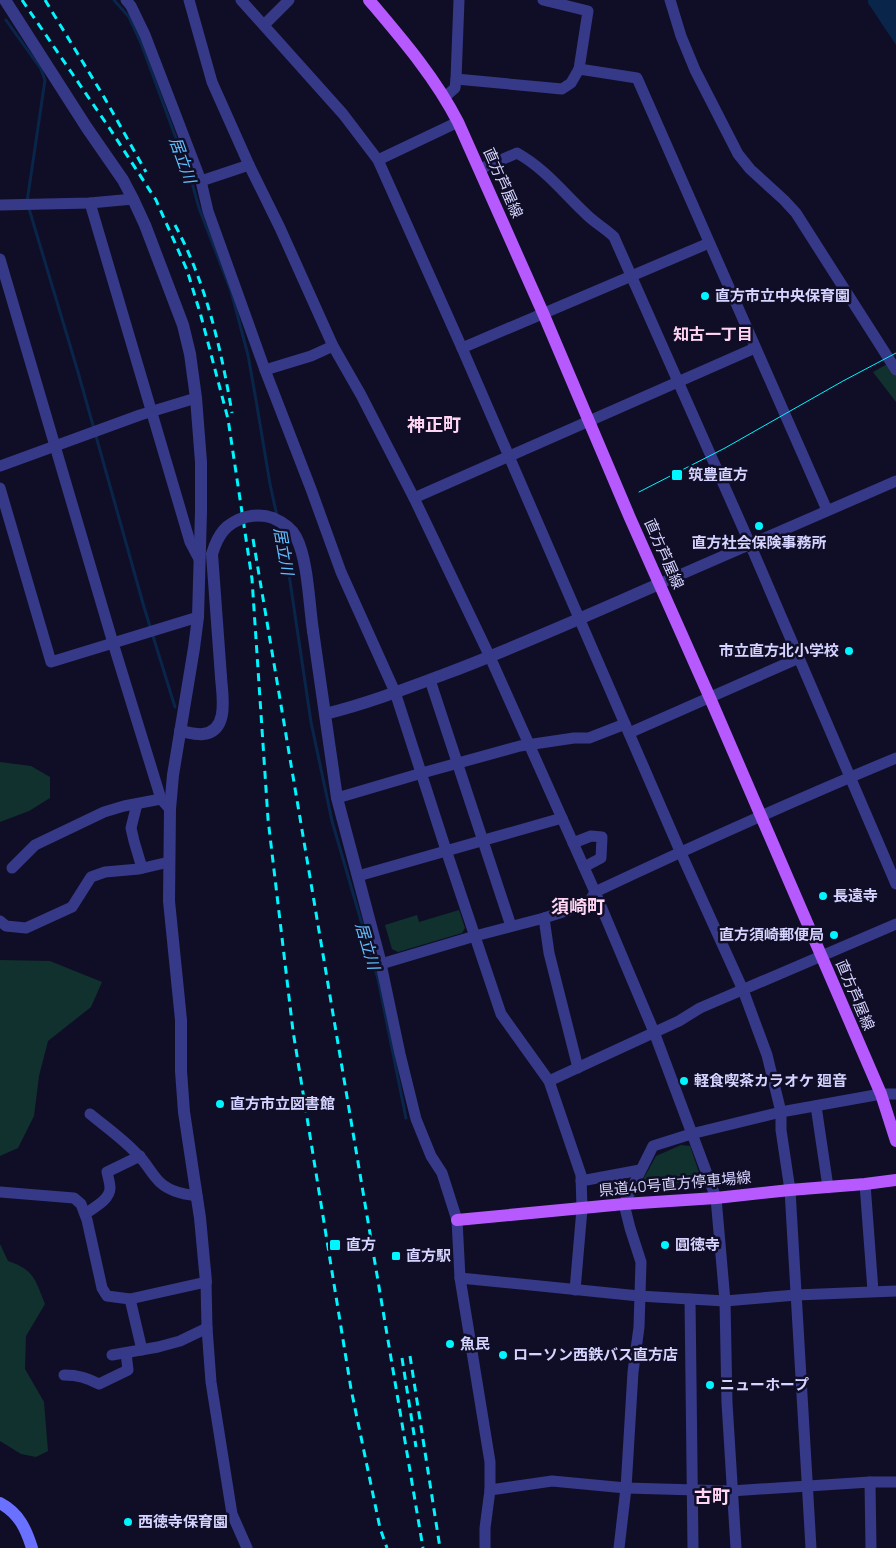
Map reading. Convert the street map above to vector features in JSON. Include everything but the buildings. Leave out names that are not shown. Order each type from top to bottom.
[{"type":"main road","name":"直方芦屋線","points":[[369,0],[412,51],[445,97],[480,169],[881,1094],[896,1140]]},
{"type":"main road","name":"県道40号直方停車場線","points":[[457,1220],[624,1204],[716,1198],[896,1180]]},
{"type":"main road","points":[[0,1503],[9,1508],[26,1528],[32,1548]]},
{"type":"street","points":[[126,0],[131,6],[145,35],[201,181],[208,211],[341,572],[395,692],[501,1014],[549,1081],[581,1175],[582,1209],[575,1290]]},
{"type":"street","points":[[189,0],[212,82],[249,165],[334,346],[414,498],[490,657],[595,892],[654,1032],[716,1198],[725,1300],[726,1403],[736,1548]]},
{"type":"street","points":[[241,0],[343,114],[378,160],[462,348],[680,852],[743,990],[767,1055],[780,1112],[790,1190],[811,1548]]},
{"type":"street","points":[[264,25],[289,0]]},
{"type":"street","points":[[445,97],[455,88],[459,0]]},
{"type":"street","points":[[456,79],[562,89],[571,83],[578,69],[588,12],[545,0]]},
{"type":"street","points":[[670,0],[695,70],[738,154],[750,169],[784,200],[796,214],[896,370]]},
{"type":"street","points":[[4,3],[123,180],[145,225],[184,325],[190,354],[196,398],[201,462],[198,617],[173,775],[170,809],[169,901],[180,1020],[184,1112],[197,1196],[206,1282],[211,1382],[232,1514],[247,1548]]},
{"type":"street","points":[[578,69],[637,78],[827,510]]},
{"type":"street","points":[[378,160],[458,122]]},
{"type":"street","points":[[480,169],[517,153],[552,179],[585,214],[606,229],[614,238],[679,382],[851,777],[891,858],[896,884]]},
{"type":"street","points":[[201,181],[249,165]]},
{"type":"street","points":[[0,205],[90,203],[133,199]]},
{"type":"street","points":[[90,203],[190,542],[199,559]]},
{"type":"street","points":[[462,348],[709,243]]},
{"type":"street","points":[[0,259],[161,799],[170,809]]},
{"type":"street","points":[[265,370],[311,356],[334,346]]},
{"type":"street","points":[[414,498],[755,348]]},
{"type":"street","points":[[0,466],[140,415],[152,413],[196,398]]},
{"type":"street","points":[[325,714],[353,707],[490,657],[827,510],[896,482]]},
{"type":"street","points":[[0,488],[51,662],[198,617]]},
{"type":"street","points":[[180,731],[203,734],[213,731],[219,724],[223,710],[212,554],[216,540],[225,528],[234,521],[249,516],[267,516],[284,522],[296,536],[303,557],[337,798],[381,964],[416,1119],[431,1156],[442,1173],[457,1220],[460,1278],[490,1462],[490,1490],[485,1528],[485,1548]]},
{"type":"street","points":[[337,798],[529,744],[589,738],[627,729],[710,698],[799,658]]},
{"type":"street","points":[[430,680],[511,926]]},
{"type":"street","points":[[381,964],[588,904],[595,892],[761,815],[896,758]]},
{"type":"street","points":[[12,868],[35,845],[104,812],[161,799]]},
{"type":"street","points":[[138,804],[132,828],[142,868]]},
{"type":"street","points":[[358,876],[562,818]]},
{"type":"street","points":[[573,843],[590,836],[602,837],[601,858],[584,867]]},
{"type":"street","points":[[0,920],[6,926],[26,928],[72,907],[91,877],[105,872],[142,868],[169,862]]},
{"type":"street","points":[[544,918],[549,953],[578,1068]]},
{"type":"street","points":[[549,1081],[679,1021],[700,1008],[896,924]]},
{"type":"street","points":[[619,1548],[626,1488],[639,1327],[640,1262],[624,1204],[653,1146],[691,1134],[780,1112],[881,1094],[896,1094]]},
{"type":"street","points":[[816,1106],[828,1187]]},
{"type":"street","points":[[90,1114],[140,1156],[157,1180],[179,1194],[197,1196]]},
{"type":"street","points":[[85,1214],[108,1196],[111,1190],[107,1172],[140,1156]]},
{"type":"street","points":[[581,1181],[640,1170]]},
{"type":"street","points":[[865,1184],[873,1291]]},
{"type":"street","points":[[0,1192],[74,1198],[81,1204],[102,1288],[107,1296],[130,1299],[206,1282]]},
{"type":"street","points":[[460,1278],[639,1296],[690,1299],[725,1300],[896,1291]]},
{"type":"street","points":[[130,1299],[142,1350]]},
{"type":"street","points":[[690,1299],[693,1548]]},
{"type":"street","points":[[112,1355],[180,1341],[207,1328]]},
{"type":"street","points":[[64,1374],[85,1377],[99,1384],[128,1370],[126,1352]]},
{"type":"street","points":[[490,1490],[552,1481],[626,1488],[731,1491],[896,1482]]},
{"type":"street","points":[[870,1482],[871,1548]]},
{"type":"green space","points":[[896,359],[896,402],[873,372]]},
{"type":"green space","points":[[0,762],[31,766],[50,777],[50,798],[29,811],[0,822]]},
{"type":"green space","points":[[459,910],[465,928],[462,933],[398,952],[392,949],[385,925],[417,915],[419,922]]},
{"type":"green space","points":[[0,960],[50,961],[102,982],[91,1007],[48,1041],[39,1076],[34,1116],[18,1148],[0,1156]]},
{"type":"green space","points":[[681,1145],[690,1146],[701,1181],[639,1187],[656,1156]]},
{"type":"green space","points":[[0,1244],[8,1261],[24,1268],[33,1277],[45,1304],[26,1336],[25,1369],[44,1402],[48,1451],[36,1457],[21,1454],[0,1441]]},
{"type":"water","points":[[868,0],[896,0],[896,45],[868,3]]},
{"type":"waterway","name":"居立川","points":[[114,0],[129,17],[141,43],[191,179],[199,208],[231,291],[248,355],[277,516]]},
{"type":"waterway","points":[[6,20],[41,69],[45,80],[27,202],[78,372],[144,607],[175,707]]},
{"type":"waterway","name":"居立川","points":[[279,525],[287,561],[311,722],[332,821],[378,979],[406,1118]]},
{"type":"tram line","points":[[639,492],[725,448],[896,353]]},
{"type":"railway","points":[[22,0],[156,200],[187,270],[228,419],[252,579],[268,819],[293,1031],[351,1389],[380,1528],[387,1548]]},
{"type":"railway","points":[[45,0],[104,97],[146,172]]},
{"type":"railway","points":[[175,225],[186,247],[211,316],[223,364],[232,413]]},
{"type":"railway","points":[[253,539],[423,1548]]},
{"type":"railway","points":[[410,1356],[440,1548]]},
{"type":"railway","points":[[402,1358],[416,1447]]},
{"type":"place","name":"直方市立中央保育園","points":[[705,296]]},
{"type":"place","name":"筑豊直方","points":[[677,475]]},
{"type":"place","name":"直方社会保険事務所","points":[[759,526]]},
{"type":"place","name":"市立直方北小学校","points":[[849,651]]},
{"type":"place","name":"長遠寺","points":[[823,896]]},
{"type":"place","name":"直方須崎郵便局","points":[[834,935]]},
{"type":"place","name":"軽食喫茶カラオケ 廻音","points":[[684,1081]]},
{"type":"place","name":"直方市立図書館","points":[[220,1104]]},
{"type":"place","name":"直方","points":[[335,1245]]},
{"type":"place","name":"圓徳寺","points":[[665,1245]]},
{"type":"place","name":"直方駅","points":[[396,1256]]},
{"type":"place","name":"魚民","points":[[450,1344]]},
{"type":"place","name":"ローソン西鉄バス直方店","points":[[503,1355]]},
{"type":"place","name":"ニューホープ","points":[[710,1385]]},
{"type":"place","name":"西徳寺保育園","points":[[128,1522]]},
{"type":"district","name":"知古一丁目","points":[[713,334]]},
{"type":"district","name":"神正町","points":[[434,425]]},
{"type":"district","name":"須崎町","points":[[578,907]]},
{"type":"district","name":"古町","points":[[712,1497]]}]
